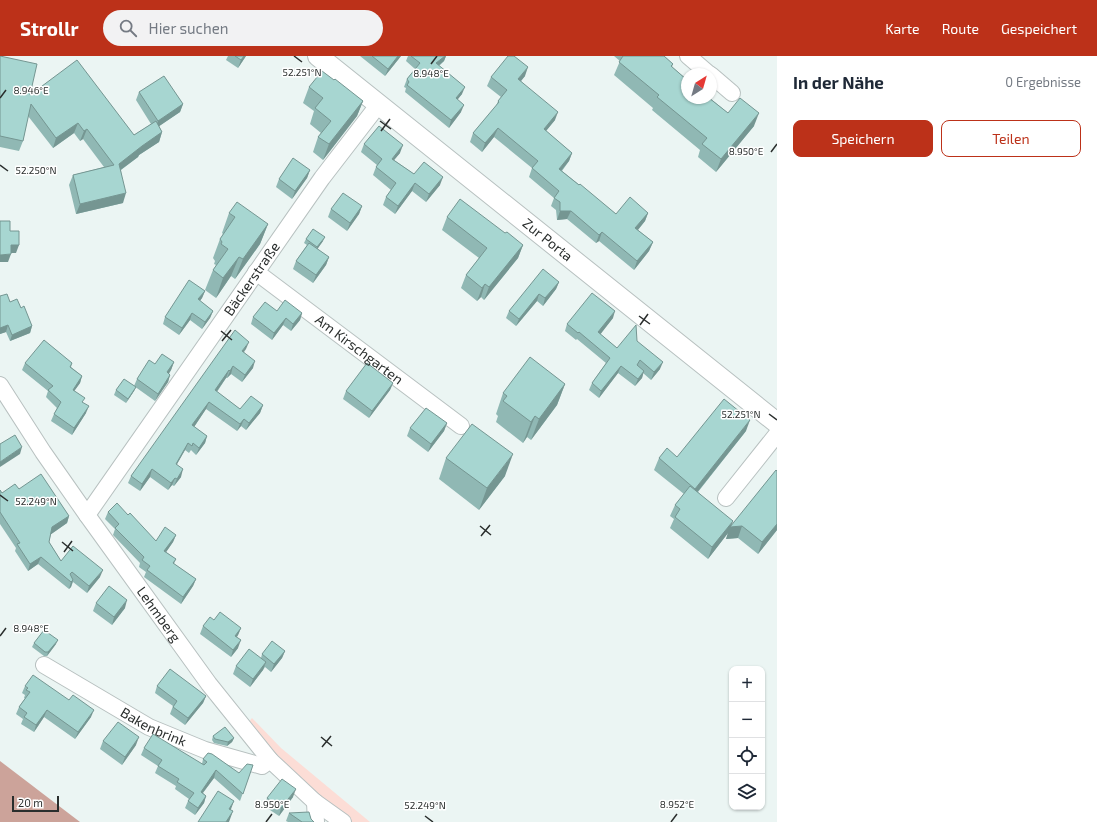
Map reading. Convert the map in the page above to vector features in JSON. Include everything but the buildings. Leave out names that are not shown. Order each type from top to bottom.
[{"type":"main road","name":"Zur Porta","points":[[318,56],[777,423]]},
{"type":"street","points":[[688,56],[702,68]]},
{"type":"street","points":[[717,81],[732,93]]},
{"type":"street","name":"Bäckerstraße","points":[[87,515],[322,178],[379,104]]},
{"type":"street","name":"Am Kirschgarten","points":[[256,272],[461,426]]},
{"type":"street","name":"Lehmberg","points":[[0,385],[43,452],[87,515],[209,684],[270,760],[315,802],[344,822]]},
{"type":"street","points":[[726,498],[777,434]]},
{"type":"street","name":"Bakenbrink","points":[[44,665],[149,727],[205,750],[262,766],[270,760]]},
{"type":"street","points":[[315,802],[316,822]]},
{"type":"shaded area","points":[[252,718],[281,748],[370,822],[339,822],[243,729]]},
{"type":"shaded area","points":[[0,761],[80,822],[0,822]]}]
